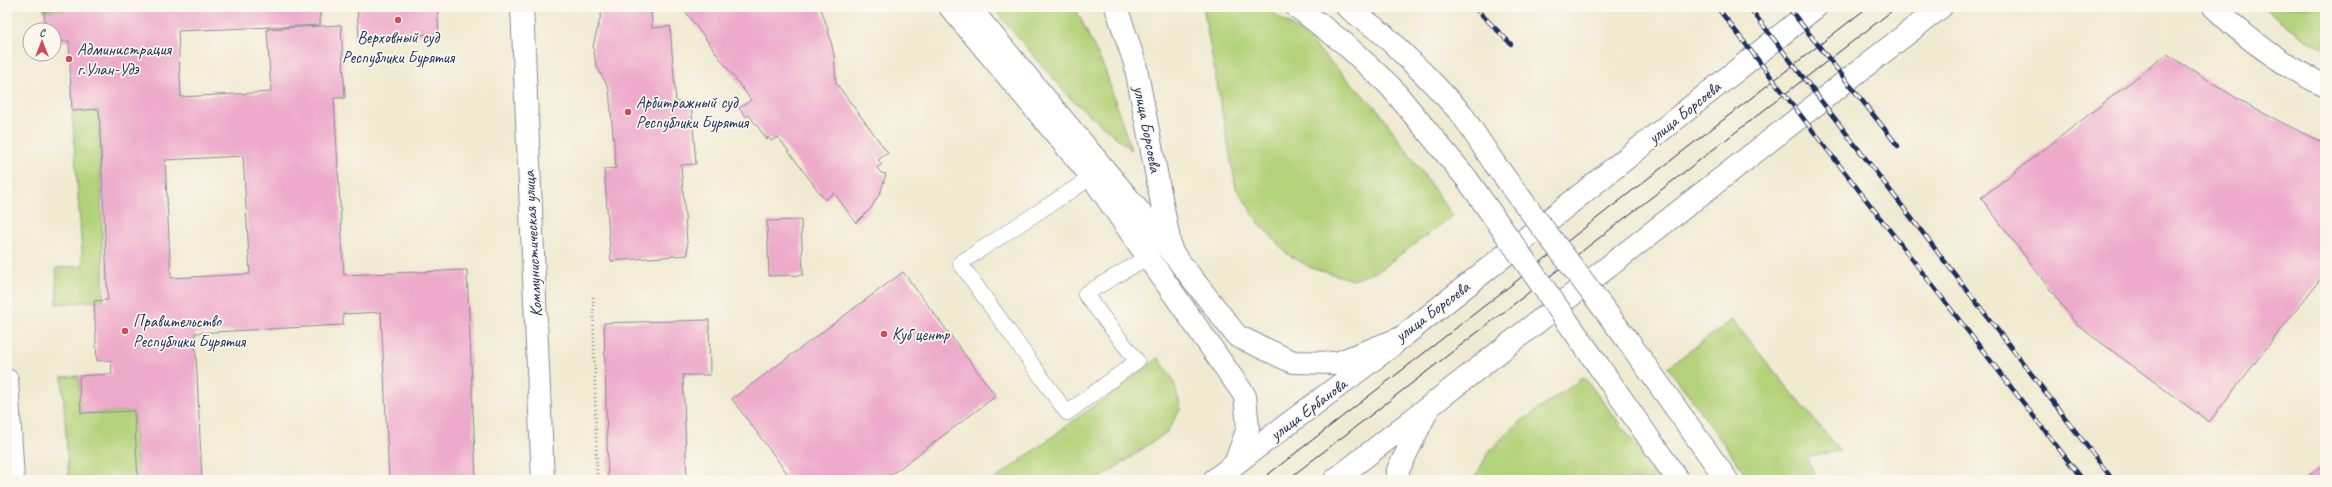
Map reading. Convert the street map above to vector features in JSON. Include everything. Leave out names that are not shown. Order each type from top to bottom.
[{"type":"main road","name":"Коммунистическая улица","points":[[522,7],[542,480]]},
{"type":"main road","points":[[950,7],[1092,177],[1245,396],[1248,428],[1235,464]]},
{"type":"main road","name":"улица Борсоева","points":[[969,7],[1149,222],[1237,336],[1293,362],[1337,363],[1401,338],[1816,7]]},
{"type":"main road","name":"улица Борсоева","points":[[1116,7],[1135,63],[1172,253]]},
{"type":"main road","points":[[1297,7],[1345,44],[1390,86],[1467,180],[1678,480]]},
{"type":"main road","points":[[1348,7],[1383,34],[1461,113],[1494,163],[1628,340],[1727,480]]},
{"type":"main road","points":[[1335,480],[1941,7]]},
{"type":"main road","points":[[2214,7],[2231,24],[2289,68],[2325,86]]},
{"type":"main road","name":"улица Ербанова","points":[[1214,480],[1401,338]]},
{"type":"main road","points":[[7,380],[13,480]]},
{"type":"main road","points":[[1398,480],[1398,470],[1429,406]]},
{"type":"lane","points":[[1092,177],[960,263],[1067,413],[1136,361],[1085,294],[1148,257]]},
{"type":"path","points":[[593,298],[597,480]]},
{"type":"green space","points":[[44,7],[71,7],[71,10],[44,11]]},
{"type":"green space","points":[[992,7],[1075,7],[1105,70],[1131,150],[1069,97]]},
{"type":"green space","points":[[1203,7],[1265,7],[1301,32],[1378,110],[1453,216],[1378,271],[1353,280],[1311,268],[1286,253],[1259,223],[1236,188]]},
{"type":"green space","points":[[2263,7],[2325,7],[2325,50],[2291,29]]},
{"type":"green space","points":[[99,109],[104,300],[57,304],[56,268],[83,266],[72,111]]},
{"type":"green space","points":[[1732,320],[1840,451],[1806,457],[1818,480],[1750,480],[1668,367]]},
{"type":"green space","points":[[1158,358],[1173,379],[1181,408],[1167,432],[1098,480],[994,480]]},
{"type":"green space","points":[[79,376],[81,413],[134,411],[138,480],[69,480],[62,377]]},
{"type":"green space","points":[[1584,377],[1663,480],[1474,480],[1489,451],[1516,425]]},
{"type":"building","points":[[71,7],[320,7],[320,25],[178,31],[181,97],[271,92],[267,29],[341,25],[345,98],[334,98],[344,275],[467,270],[476,480],[389,480],[381,312],[343,314],[343,325],[195,333],[202,480],[138,480],[134,411],[81,413],[79,376],[112,374],[111,360],[97,361],[94,301],[108,300],[99,109],[72,111],[69,41],[62,41],[62,22],[45,22],[44,11],[71,10]],"holes":[[[243,156],[250,274],[171,278],[165,160]]]},
{"type":"building","name":"Верховный суд Республики Бурятия","points":[[357,7],[437,7],[439,34],[359,38]]},
{"type":"building","points":[[603,7],[651,7],[652,28],[670,26],[676,102],[691,101],[696,164],[681,165],[688,255],[611,261],[604,169],[616,168],[609,89],[596,65],[593,46]]},
{"type":"building","points":[[682,7],[820,7],[828,29],[834,55],[836,83],[888,153],[878,160],[882,164],[877,168],[881,173],[886,174],[881,191],[871,208],[856,223],[834,193],[825,200],[778,137],[771,141],[768,137],[767,139],[749,115],[746,117],[739,108],[751,100]]},
{"type":"building","points":[[2167,54],[2249,106],[2325,144],[2325,273],[2209,422],[2077,325],[1981,198]]},
{"type":"building","points":[[801,220],[803,275],[769,276],[767,221]]},
{"type":"building","name":"Куб центр","points":[[903,272],[996,396],[884,480],[777,480],[787,473],[732,399]]},
{"type":"building","points":[[709,320],[710,375],[683,375],[687,480],[608,480],[604,323]]},
{"type":"building","points":[[2325,463],[2325,480],[2303,480]]},
{"type":"tram line","points":[[1261,480],[1868,7]]},
{"type":"tram line","points":[[1287,480],[1897,7]]},
{"type":"railway","points":[[1474,7],[1511,44]]},
{"type":"railway","points":[[1717,7],[2083,480]]},
{"type":"railway","points":[[1749,7],[2113,480]]},
{"type":"railway","points":[[1788,7],[1898,146]]},
{"type":"place","name":"Верховный суд Республики Бурятия","points":[[398,20]]},
{"type":"place","name":"Администрация г.Улан-Удэ","points":[[69,59]]},
{"type":"place","name":"Арбитражный суд Республики Бурятия","points":[[628,112]]},
{"type":"place","name":"Правительство Республики Бурятия","points":[[125,331]]},
{"type":"place","name":"Куб центр","points":[[884,334]]}]
